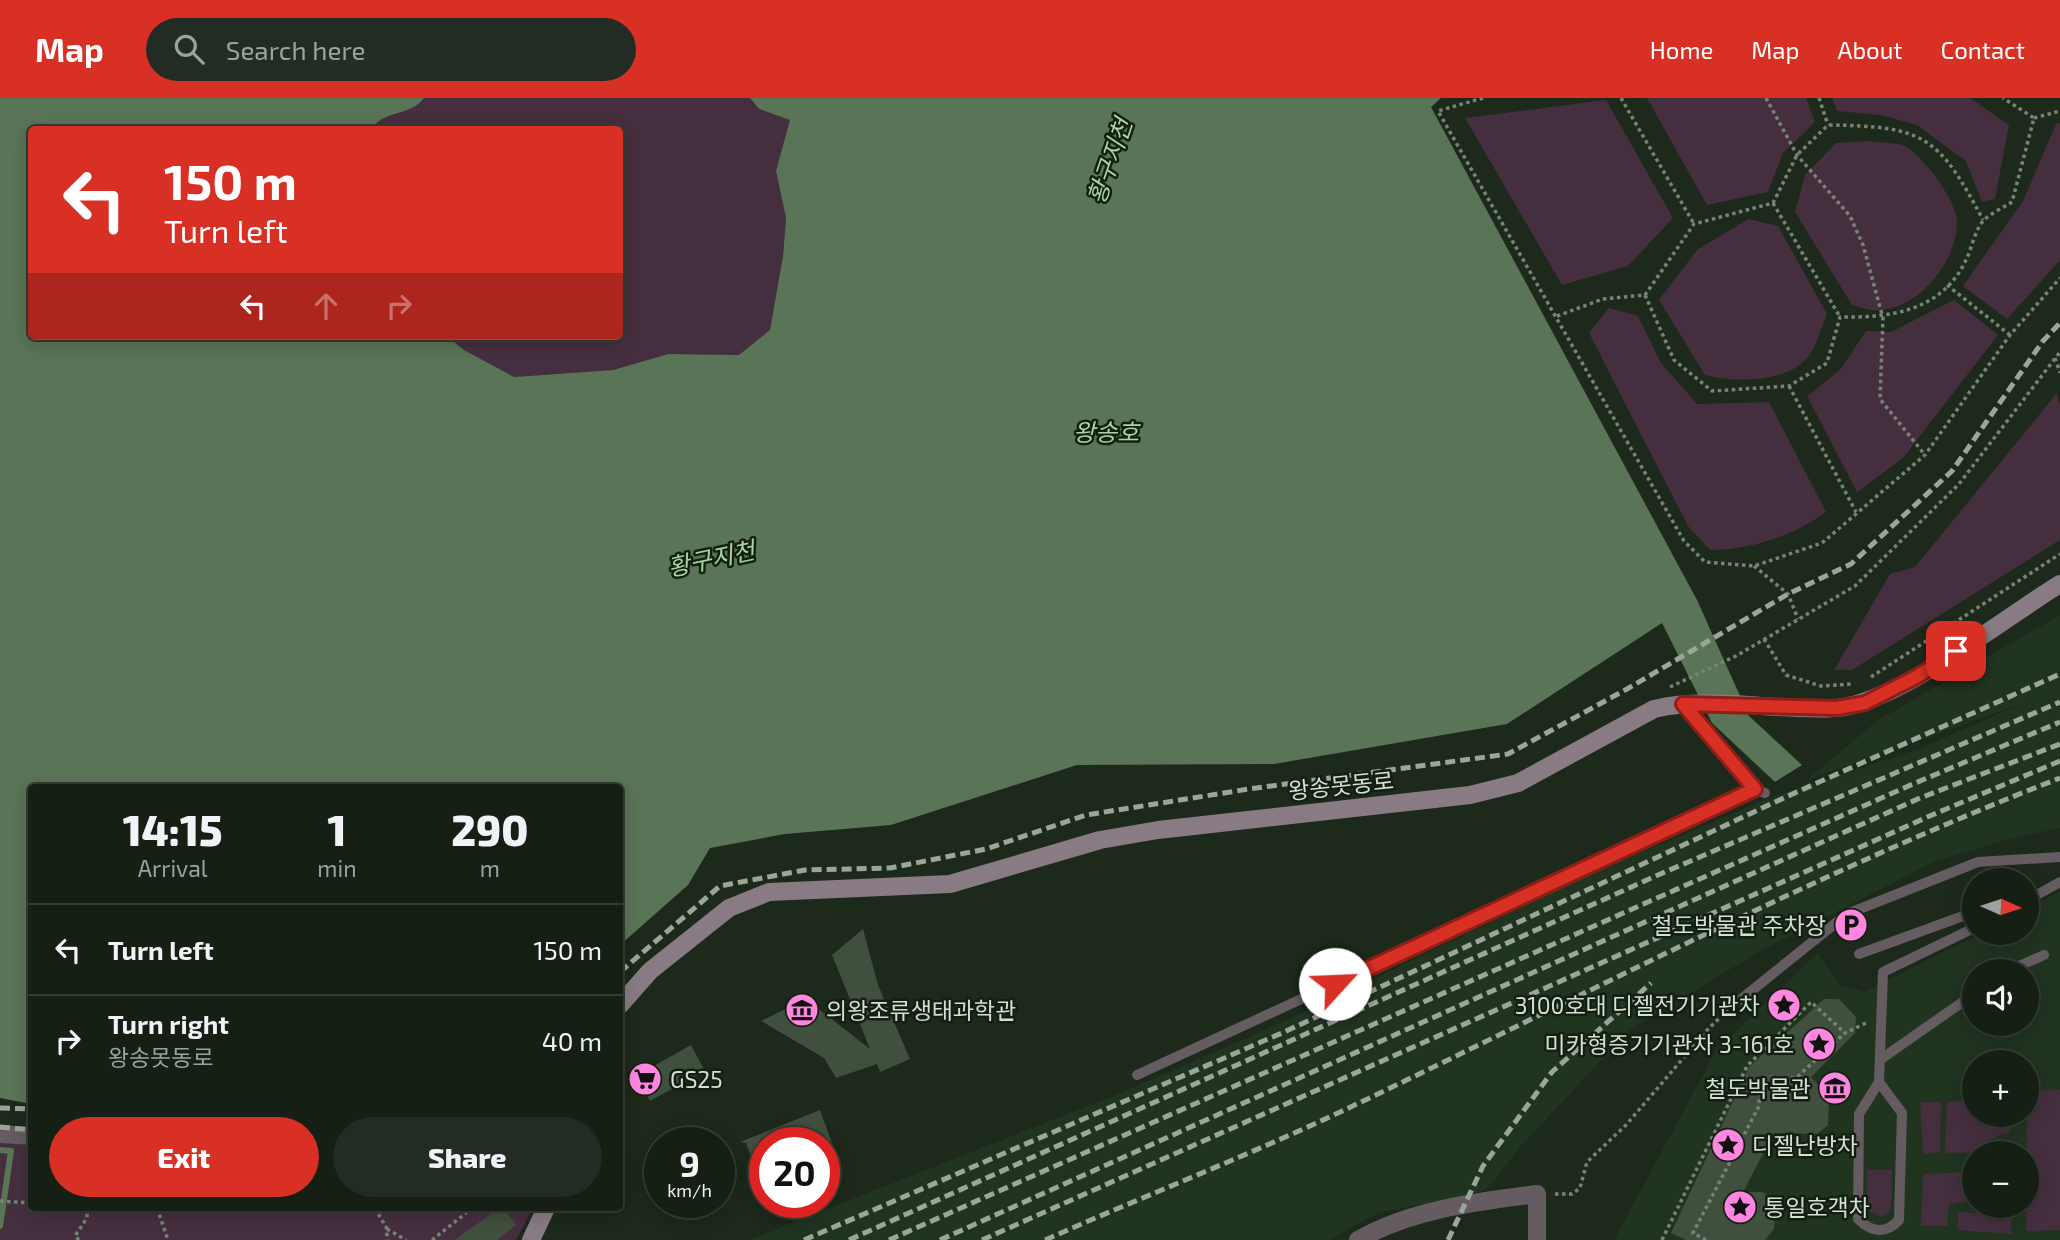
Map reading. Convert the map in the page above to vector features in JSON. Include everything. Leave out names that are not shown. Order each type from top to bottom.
[{"type":"street","name":"왕송못동로","points":[[623,1002],[650,971],[729,908],[769,892],[950,884],[1100,840],[1147,832],[1470,795],[1518,783],[1654,709],[1690,704],[1837,708],[1865,703],[1918,676],[2060,584]]},
{"type":"street","points":[[0,1135],[28,1136]]},
{"type":"street","points":[[1358,1240],[1383,1226],[1462,1204],[1536,1194],[1536,1240]]},
{"type":"street","points":[[531,1240],[545,1211]]},
{"type":"lane","points":[[1137,1075],[1760,791],[1690,704]]},
{"type":"lane","points":[[1741,1000],[1847,914],[1978,862],[2060,856]]},
{"type":"lane","points":[[2039,894],[2060,882]]},
{"type":"lane","points":[[1859,954],[1962,916]]},
{"type":"lane","points":[[1879,1082],[1902,1113],[1899,1220],[1891,1228],[1881,1231],[1868,1228],[1858,1219],[1859,1114],[1879,1082],[1884,1014],[1883,972],[1962,934]]},
{"type":"lane","points":[[2035,959],[2044,955]]},
{"type":"lane","points":[[1881,1059],[1962,1003]]},
{"type":"path","points":[[1483,98],[1438,111],[1558,316],[1684,541],[1705,562],[1754,566],[1822,543],[1925,455],[2010,335],[2060,278]]},
{"type":"path","points":[[1622,98],[1694,224]]},
{"type":"path","points":[[1766,98],[1797,155],[1850,216],[1863,245],[1883,318],[1880,400],[1925,455]]},
{"type":"path","points":[[1819,98],[1828,125]]},
{"type":"path","points":[[2003,98],[2034,118],[2060,111]]},
{"type":"path","points":[[1840,317],[1883,318],[1919,308],[1947,285],[1965,263],[1983,220],[2012,202],[2034,118]]},
{"type":"path","points":[[1558,316],[1603,299],[1645,295],[1694,224],[1773,203],[1797,155],[1828,125],[1879,125],[1923,137],[1956,169],[1983,220]]},
{"type":"path","points":[[1645,295],[1674,360],[1712,391],[1789,386],[1827,363],[1840,317],[1773,203]]},
{"type":"path","points":[[1947,285],[2010,335]]},
{"type":"path","points":[[1679,681],[1736,656],[1854,586],[1959,484],[2060,352]]},
{"type":"path","points":[[2055,358],[2060,373]]},
{"type":"path","points":[[1789,386],[1856,512]]},
{"type":"path","points":[[1867,679],[2060,554]]},
{"type":"path","points":[[1754,566],[1787,594],[1798,619]]},
{"type":"path","points":[[1764,639],[1786,675],[1821,686],[1860,684]]},
{"type":"path","points":[[1536,1194],[1572,1194],[1580,1188],[1587,1162],[1626,1125],[1709,1028],[1741,1000]]},
{"type":"path","points":[[1662,1240],[1747,1066],[1811,1002],[1846,1033]]},
{"type":"path","points":[[1706,1240],[1693,1233],[1759,1106],[1761,1077],[1796,1078],[1846,1033],[1884,1014]]},
{"type":"path","points":[[0,1200],[28,1203]]},
{"type":"path","points":[[79,1240],[75,1236],[87,1219],[87,1211]]},
{"type":"path","points":[[158,1211],[168,1240]]},
{"type":"path","points":[[377,1211],[387,1229],[387,1240]]},
{"type":"path","points":[[432,1240],[466,1211]]},
{"type":"path","points":[[387,1229],[406,1240]]},
{"type":"shaded area","points":[[424,98],[750,98],[759,109],[791,119],[776,171],[786,218],[783,256],[770,330],[739,355],[668,354],[613,370],[514,377],[464,350],[452,340],[623,340],[623,126],[375,126],[383,119],[419,104]]},
{"type":"shaded area","points":[[1647,98],[1806,98],[1815,122],[1783,153],[1768,192],[1707,205]]},
{"type":"shaded area","points":[[1832,98],[1970,98],[2009,125],[1995,199],[1982,202],[1966,161],[1917,125],[1881,115],[1837,111]]},
{"type":"shaded area","points":[[1606,100],[1673,218],[1628,266],[1562,285],[1465,118]]},
{"type":"shaded area","points":[[2060,123],[2060,260],[2007,319],[1963,286],[2023,201],[2056,124]]},
{"type":"shaded area","points":[[1870,141],[1899,144],[1914,153],[1946,192],[1956,213],[1957,222],[1950,253],[1931,282],[1904,304],[1872,310],[1852,305],[1795,212],[1805,175],[1836,143]]},
{"type":"shaded area","points":[[1748,219],[1778,226],[1827,314],[1810,354],[1802,364],[1790,371],[1746,380],[1717,378],[1705,375],[1659,300],[1697,250]]},
{"type":"shaded area","points":[[1954,300],[1998,335],[1903,458],[1857,492],[1807,396],[1840,370],[1866,331],[1891,332]]},
{"type":"shaded area","points":[[1609,308],[1638,316],[1661,363],[1697,404],[1769,402],[1826,512],[1800,528],[1771,540],[1710,550],[1688,526],[1589,333]]},
{"type":"shaded area","points":[[2057,393],[2060,405],[2060,540],[1852,670],[1834,670],[1890,574],[1915,567]]},
{"type":"shaded area","points":[[2060,615],[2060,828],[2009,839],[1933,862],[1757,953],[1630,1030],[1521,1146],[1488,1188],[1477,1193],[1378,1213],[1329,1240],[749,1240],[805,1218],[840,1218],[840,1204],[1118,1094],[1292,1018],[1593,873],[1774,796],[1919,749],[2021,704],[1807,780],[1878,720]]},
{"type":"shaded area","name":"철도박물관","points":[[2060,891],[2060,1240],[1614,1240],[1717,1049],[1818,953],[1840,985],[1864,992],[1962,943],[2039,945],[2039,902]]},
{"type":"shaded area","points":[[2060,1090],[2060,1230],[2026,1231],[2026,1218],[2039,1218],[2039,1141],[2027,1141],[2027,1127],[2039,1127],[2039,1091]]},
{"type":"shaded area","points":[[1962,1100],[1962,1127],[2010,1127],[2011,1132],[1990,1141],[1962,1141],[1962,1153],[1945,1153],[1947,1102]]},
{"type":"shaded area","points":[[1920,1102],[1941,1102],[1940,1152],[1923,1154]]},
{"type":"shaded area","points":[[0,1142],[28,1145],[28,1211],[531,1211],[516,1240],[0,1240]]},
{"type":"shaded area","points":[[1867,1170],[1892,1170],[1891,1207],[1889,1212],[1881,1217],[1867,1209]]},
{"type":"shaded area","points":[[1962,1172],[1962,1202],[1949,1204],[1947,1226],[1921,1226],[1923,1174]]},
{"type":"shaded area","points":[[1958,1212],[1962,1212],[1962,1218],[2012,1218],[2011,1234],[1958,1230]]},
{"type":"water","name":"왕송호","points":[[0,98],[424,98],[412,108],[383,119],[374,126],[28,126],[28,340],[452,340],[464,350],[514,377],[613,370],[668,354],[739,355],[770,330],[783,256],[786,218],[776,171],[790,120],[759,109],[750,98],[1441,98],[1431,107],[1697,600],[1749,716],[1802,765],[1775,782],[1712,723],[1662,623],[1507,724],[1274,764],[1077,765],[891,825],[785,834],[710,848],[688,885],[623,942],[623,784],[28,784],[28,1103],[0,1098]]},
{"type":"building","name":"의왕조류생태과학관","points":[[863,929],[878,985],[910,1059],[880,1072],[877,1064],[836,1078],[824,1058],[761,1021],[806,999],[870,1049],[832,955]]},
{"type":"building","points":[[1824,999],[1839,999],[1856,1017],[1855,1033],[1811,1077],[1829,1096],[1828,1125],[1817,1134],[1774,1133],[1743,1192],[1763,1192],[1776,1204],[1774,1229],[1765,1240],[1686,1240],[1671,1233],[1749,1067]]},
{"type":"building","points":[[691,1045],[705,1071],[650,1101],[636,1076]]},
{"type":"building","points":[[820,1110],[826,1127],[778,1127]]},
{"type":"building","points":[[749,1138],[749,1151],[746,1143],[740,1142]]},
{"type":"building","points":[[495,1211],[506,1211],[516,1225],[497,1240],[455,1240]]},
{"type":"waterway","points":[[0,1150],[11,1151],[0,1226]]},
{"type":"railway","points":[[623,969],[720,886],[805,870],[890,868],[986,849],[1086,815],[1249,789],[1508,754],[1627,689],[1788,594],[1851,564],[1952,471],[2043,341],[2060,323]]},
{"type":"railway","points":[[804,1240],[1282,1033],[1788,796],[2060,674]]},
{"type":"railway","points":[[849,1240],[1658,875],[2060,702]]},
{"type":"railway","points":[[889,1240],[1913,784],[2060,722]]},
{"type":"railway","points":[[940,1240],[1920,798],[2060,744]]},
{"type":"railway","points":[[982,1240],[1932,815],[2060,761]]},
{"type":"railway","points":[[1045,1240],[1338,1113],[1876,855],[2060,778]]},
{"type":"railway","points":[[1448,1240],[1483,1166],[1552,1072],[1651,983]]},
{"type":"railway","points":[[0,1108],[28,1109]]},
{"type":"railway","points":[[0,1127],[28,1130]]},
{"type":"place","name":"철도박물관 주차장","points":[[1851,925]]},
{"type":"place","name":"3100호대 디젤전기기관차","points":[[1784,1005]]},
{"type":"place","name":"의왕조류생태과학관","points":[[802,1010]]},
{"type":"place","name":"미카형증기기관차 3-161호","points":[[1819,1044]]},
{"type":"place","name":"GS25","points":[[645,1079]]},
{"type":"place","name":"철도박물관","points":[[1835,1088]]},
{"type":"place","name":"디젤난방차","points":[[1728,1145]]},
{"type":"place","name":"통일호객차","points":[[1740,1207]]},
{"type":"route","points":[[1335,984],[1755,789],[1683,704],[1837,708],[1865,703],[1918,676],[1956,651]]},
{"type":"water label","name":"황구지천","points":[[1109,161]]},
{"type":"water label","name":"황구지천","points":[[711,558]]}]
